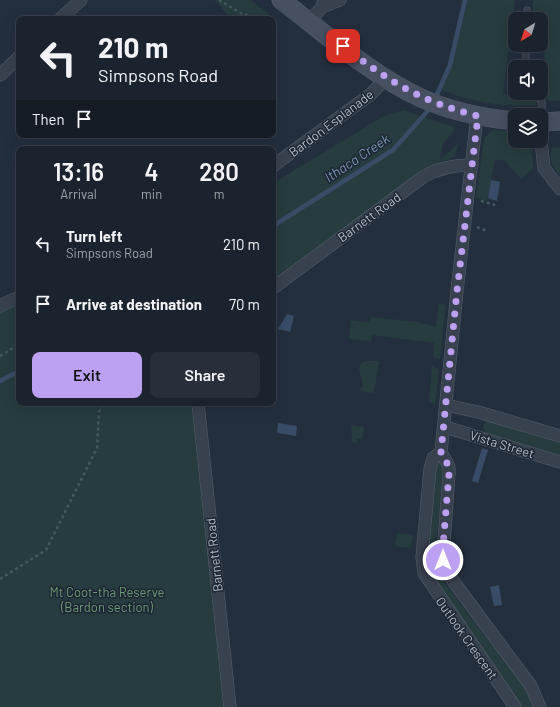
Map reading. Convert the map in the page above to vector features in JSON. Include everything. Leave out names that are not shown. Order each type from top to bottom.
[{"type":"main road","points":[[281,0],[386,78],[422,98],[448,108],[478,116],[508,120]]},
{"type":"main road","points":[[548,122],[560,122]]},
{"type":"street","points":[[63,16],[81,0]]},
{"type":"street","points":[[310,21],[323,3],[340,0]]},
{"type":"street","points":[[0,75],[16,61]]},
{"type":"street","name":"Bardon Esplanade","points":[[276,164],[371,94],[386,78]]},
{"type":"street","name":"Outlook Crescent","points":[[478,116],[446,405],[445,427],[441,452],[449,467],[442,552],[445,565],[458,587],[531,686],[540,707]]},
{"type":"street","points":[[542,148],[544,169],[560,189]]},
{"type":"street","name":"Barnett Road","points":[[276,286],[427,175],[452,166],[472,165]]},
{"type":"street","points":[[0,306],[16,298]]},
{"type":"street","name":"Vista Street","points":[[446,405],[484,414],[560,436]]},
{"type":"street","name":"Barnett Road","points":[[198,406],[230,707]]},
{"type":"street","name":"Vista Street","points":[[445,427],[560,462]]},
{"type":"street","name":"Outlook Crescent","points":[[441,452],[433,458],[430,469],[422,557],[424,573],[515,707]]},
{"type":"path","points":[[218,0],[242,14],[250,16]]},
{"type":"path","points":[[481,201],[496,205]]},
{"type":"path","points":[[477,227],[487,231]]},
{"type":"path","points":[[0,356],[16,346]]},
{"type":"path","points":[[0,579],[46,550],[97,448],[99,412],[102,406]]},
{"type":"green space","points":[[215,0],[251,0],[271,16],[230,16]]},
{"type":"green space","points":[[465,0],[515,0],[513,12],[508,12],[508,52],[503,94],[508,95],[508,100],[530,100],[535,101],[537,105],[499,105],[464,98],[439,89],[450,65]]},
{"type":"green space","points":[[533,0],[560,0],[560,101],[547,101],[548,60],[545,60],[544,52],[548,52],[548,12],[533,12]]},
{"type":"green space","points":[[404,110],[454,127],[453,132],[443,144],[439,161],[459,143],[454,157],[421,171],[276,280],[276,181],[386,115]]},
{"type":"green space","points":[[494,130],[508,131],[508,148],[531,148],[533,168],[521,179],[505,161],[495,159],[487,201],[476,198],[485,137]]},
{"type":"green space","points":[[552,147],[560,147],[560,175],[555,169],[551,159],[550,155]]},
{"type":"green space","points":[[439,303],[446,305],[440,359],[433,357],[434,343],[372,335],[371,341],[349,339],[351,320],[369,322],[371,317],[418,322],[436,327]]},
{"type":"green space","name":"Mt Coot-tha Reserve (Bardon section)","points":[[16,304],[16,406],[194,406],[226,707],[0,707],[0,310]]},
{"type":"green space","points":[[366,361],[379,361],[374,393],[359,391],[363,385],[359,369],[361,363]]},
{"type":"green space","points":[[432,365],[439,370],[435,404],[429,402]]},
{"type":"green space","points":[[488,421],[560,443],[560,458],[486,433],[483,428],[485,422]]},
{"type":"green space","points":[[351,425],[364,427],[362,439],[357,439],[357,443],[352,442]]},
{"type":"green space","points":[[440,458],[442,463],[442,492],[436,539],[436,557],[441,576],[446,585],[526,689],[535,707],[518,707],[429,570],[428,557],[434,467]]},
{"type":"green space","points":[[397,533],[413,535],[411,548],[395,546]]},
{"type":"water","points":[[491,180],[500,182],[497,201],[488,198]]},
{"type":"water","points":[[287,314],[294,316],[290,332],[278,329]]},
{"type":"water","points":[[278,423],[297,426],[296,436],[277,433]]},
{"type":"water","points":[[482,448],[488,450],[478,483],[472,481]]},
{"type":"water","points":[[499,585],[502,605],[494,606],[490,587]]},
{"type":"waterway","name":"Ithaca Creek","points":[[435,99],[450,65],[465,0]]},
{"type":"waterway","name":"Ithaca Creek","points":[[276,224],[393,150],[432,106]]},
{"type":"waterway","name":"Ithaca Creek","points":[[0,381],[16,373]]},
{"type":"route","points":[[343,46],[376,71],[415,95],[448,108],[478,116],[457,291],[445,427],[441,452],[449,467],[442,552],[443,560]]}]
